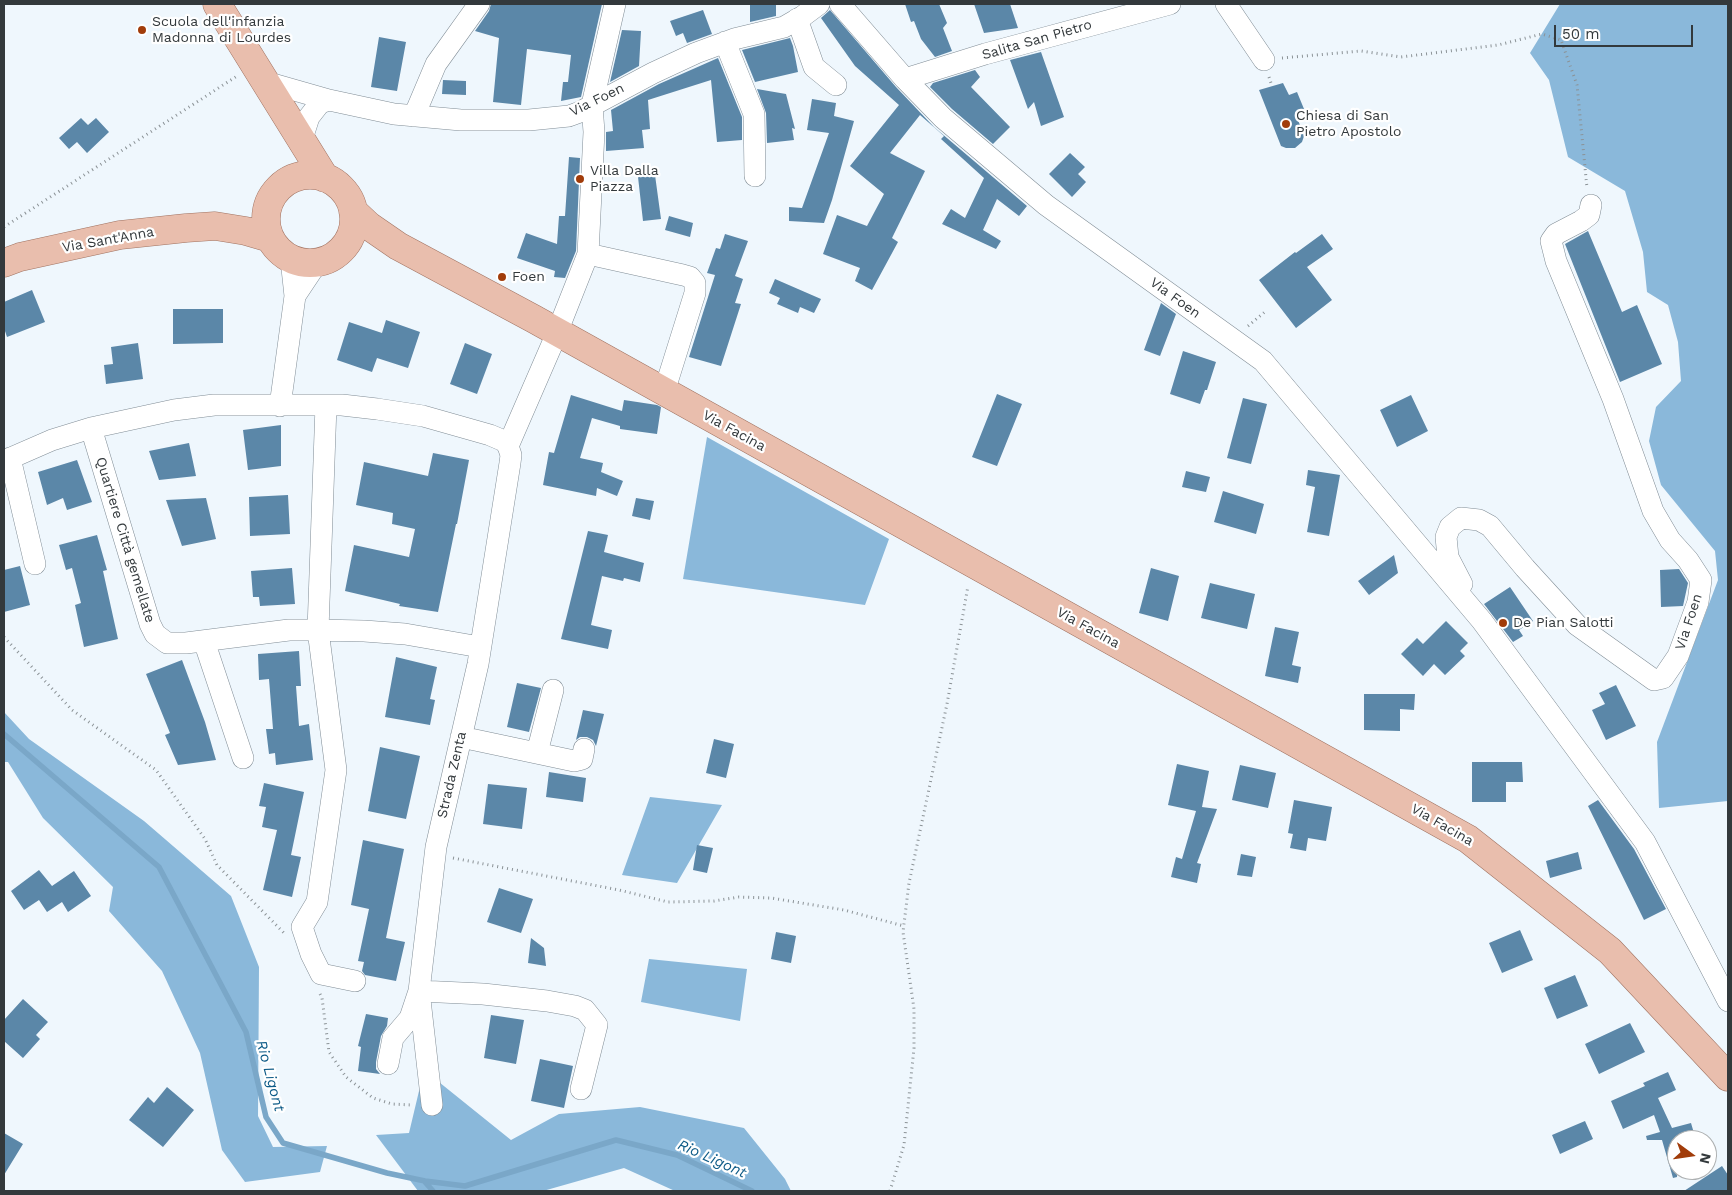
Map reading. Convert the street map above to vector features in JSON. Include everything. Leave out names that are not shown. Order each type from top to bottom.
[{"type":"main road","points":[[217,4],[325,178]]},
{"type":"main road","points":[[266,82],[289,135],[288,181]]},
{"type":"main road","points":[[314,175],[325,178],[339,186],[348,197],[354,212],[354,222],[348,241],[335,255],[317,263],[291,259],[279,250],[270,238],[266,215],[269,203],[280,187],[288,181],[300,176],[314,175]]},
{"type":"main road","name":"Via Sant'Anna","points":[[214,226],[269,203]]},
{"type":"main road","name":"Via Facina","points":[[354,212],[369,226],[398,246],[557,332],[1468,839],[1610,951],[1728,1078]]},
{"type":"main road","name":"Via Sant'Anna","points":[[4,263],[120,235],[214,226],[246,230],[270,238]]},
{"type":"main road","name":"Via Facina","points":[[348,241],[398,246]]},
{"type":"street","points":[[414,116],[436,64],[479,4]]},
{"type":"street","points":[[35,564],[7,459],[52,440],[91,428],[174,410],[214,405],[326,405],[377,409],[423,416],[490,435],[504,441],[508,446],[588,254],[594,132],[592,104],[615,4]]},
{"type":"street","name":"Via Foen","points":[[266,82],[329,100],[394,114],[461,120],[529,120],[568,116],[580,112],[653,73],[725,42],[784,27],[819,4]]},
{"type":"street","name":"Via Foen","points":[[840,4],[905,79],[943,118],[1046,205],[1263,361],[1482,621],[1645,842],[1727,995]]},
{"type":"street","name":"Salita San Pietro","points":[[905,79],[985,54],[1170,4]]},
{"type":"street","points":[[1226,4],[1264,60]]},
{"type":"street","points":[[797,19],[814,67],[836,85]]},
{"type":"street","points":[[725,42],[754,114],[755,176]]},
{"type":"street","points":[[302,139],[309,117],[320,103],[329,100]]},
{"type":"street","name":"Via Foen","points":[[1482,621],[1448,557],[1446,537],[1450,527],[1461,518],[1479,520],[1490,526],[1577,625],[1654,680],[1664,678],[1678,656],[1698,602],[1701,580],[1688,560],[1670,540],[1653,511],[1614,399],[1554,254],[1551,241],[1556,234],[1581,221],[1589,214],[1591,204]]},
{"type":"street","points":[[588,254],[683,275],[690,277],[695,282],[695,293],[664,392]]},
{"type":"street","points":[[280,406],[294,296],[291,259]]},
{"type":"street","points":[[294,296],[317,263]]},
{"type":"street","points":[[326,405],[318,630],[336,770],[316,902],[296,934],[311,954],[321,974],[355,981]]},
{"type":"street","name":"Quartiere Città gemellate","points":[[91,428],[150,624],[155,634],[167,643],[204,641],[289,630],[318,630],[405,634],[480,647]]},
{"type":"street","name":"Strada Zenta","points":[[432,1106],[418,991],[435,855],[478,664],[510,463],[511,455],[508,446]]},
{"type":"street","points":[[204,641],[243,758]]},
{"type":"street","points":[[537,754],[553,690]]},
{"type":"street","points":[[461,737],[574,761],[582,759],[584,749]]},
{"type":"street","points":[[388,1064],[392,1038],[410,1018],[418,991],[483,994],[547,1001],[585,1010],[597,1025],[581,1089]]},
{"type":"path","points":[[1264,60],[1361,51],[1401,56],[1498,45],[1542,34],[1561,40],[1577,85],[1587,190],[1591,204]]},
{"type":"path","points":[[4,227],[266,82]]},
{"type":"path","points":[[1246,328],[1266,311]]},
{"type":"path","points":[[890,1191],[904,1146],[914,1048],[914,1009],[904,926],[909,883],[947,704],[972,563]]},
{"type":"path","points":[[4,637],[72,710],[156,770],[205,839],[217,865],[296,934]]},
{"type":"path","points":[[435,855],[497,865],[668,902],[714,901],[739,897],[771,898],[844,910],[904,926]]},
{"type":"path","points":[[318,990],[322,998],[329,1052],[346,1077],[374,1098],[392,1104],[432,1106]]},
{"type":"shaded area","points":[[1560,4],[1728,4],[1728,801],[1659,808],[1657,742],[1718,580],[1715,551],[1661,485],[1649,441],[1656,407],[1681,381],[1678,342],[1668,305],[1647,292],[1643,252],[1625,191],[1568,157],[1549,80],[1530,53]]},
{"type":"shaded area","points":[[707,437],[889,539],[865,605],[683,579]]},
{"type":"shaded area","points":[[4,712],[29,739],[144,821],[231,896],[259,967],[258,1116],[273,1147],[327,1146],[320,1172],[245,1182],[222,1150],[200,1053],[162,971],[109,911],[113,887],[43,818],[8,762],[4,762]]},
{"type":"shaded area","points":[[650,797],[722,805],[677,883],[622,875]]},
{"type":"shaded area","points":[[649,959],[747,969],[740,1021],[641,1002]]},
{"type":"shaded area","points":[[424,1070],[511,1140],[559,1114],[640,1107],[744,1128],[785,1179],[791,1191],[675,1191],[624,1168],[543,1191],[418,1191],[376,1135],[409,1133]]},
{"type":"building","points":[[491,4],[602,4],[581,97],[561,101],[563,82],[568,82],[571,55],[527,49],[521,105],[493,102],[499,38],[475,31],[489,11]]},
{"type":"building","points":[[750,4],[776,4],[776,16],[750,22]]},
{"type":"building","points":[[905,4],[939,4],[947,23],[943,28],[952,51],[935,57],[921,39],[914,21],[911,22]]},
{"type":"building","points":[[974,4],[1010,4],[1018,28],[984,33]]},
{"type":"building","points":[[703,10],[712,34],[687,43],[683,33],[676,36],[670,21]]},
{"type":"building","points":[[830,10],[896,87],[934,127],[1027,206],[1019,216],[997,199],[983,230],[1001,241],[996,249],[942,224],[951,209],[965,218],[984,178],[941,139],[944,136],[920,115],[890,153],[925,171],[892,238],[898,242],[872,290],[855,281],[860,268],[823,254],[837,215],[867,226],[884,194],[850,166],[899,105],[855,66],[821,18]]},
{"type":"building","points":[[622,30],[641,31],[639,66],[610,82]]},
{"type":"building","points":[[379,37],[406,42],[397,91],[371,87]]},
{"type":"building","points":[[790,38],[798,72],[755,82],[742,50]]},
{"type":"building","points":[[1041,52],[1064,117],[1041,126],[1034,102],[1028,109],[1010,60]]},
{"type":"building","points":[[718,58],[742,117],[742,140],[717,142],[711,80],[648,100],[650,129],[642,130],[644,148],[606,151],[606,132],[613,131],[611,110],[659,84]]},
{"type":"building","points":[[975,70],[980,77],[971,87],[1010,127],[993,144],[952,109],[930,87],[933,83]]},
{"type":"building","points":[[443,80],[466,81],[466,95],[442,94]]},
{"type":"building","name":"Chiesa di San Pietro Apostolo","points":[[1283,83],[1289,95],[1297,92],[1304,109],[1295,112],[1304,136],[1302,142],[1295,148],[1281,146],[1259,90]]},
{"type":"building","points":[[757,89],[786,94],[795,129],[792,128],[794,140],[767,143],[766,113]]},
{"type":"building","points":[[812,99],[836,103],[834,116],[854,121],[824,223],[789,221],[789,207],[802,208],[829,133],[807,130]]},
{"type":"building","points":[[81,118],[88,125],[96,118],[109,132],[87,153],[77,142],[69,149],[59,138]]},
{"type":"building","points":[[1070,153],[1085,167],[1078,174],[1086,182],[1072,197],[1049,174]]},
{"type":"building","points":[[569,157],[580,158],[576,251],[565,278],[554,277],[555,271],[517,258],[526,233],[557,244],[559,216],[565,216]]},
{"type":"building","points":[[655,175],[661,219],[643,221],[638,177]]},
{"type":"building","points":[[669,216],[693,223],[690,237],[665,230]]},
{"type":"building","points":[[1588,231],[1622,312],[1637,305],[1662,364],[1620,382],[1565,244]]},
{"type":"building","points":[[725,234],[748,241],[735,276],[743,279],[735,303],[741,304],[721,366],[689,357],[715,275],[707,273],[716,248],[720,249]]},
{"type":"building","points":[[1322,234],[1333,249],[1307,267],[1332,300],[1296,328],[1259,280]]},
{"type":"building","points":[[775,279],[821,299],[814,313],[800,307],[798,313],[777,304],[780,298],[769,293]]},
{"type":"building","points":[[32,290],[45,322],[7,337],[4,328],[4,302]]},
{"type":"building","points":[[1161,303],[1176,314],[1160,356],[1144,350]]},
{"type":"building","points":[[173,309],[223,309],[223,343],[173,344]]},
{"type":"building","points":[[386,320],[420,332],[408,368],[377,358],[372,372],[337,360],[349,322],[382,333]]},
{"type":"building","points":[[138,343],[143,379],[106,384],[104,365],[113,364],[111,347]]},
{"type":"building","points":[[465,343],[492,354],[477,394],[450,384]]},
{"type":"building","points":[[1183,351],[1216,362],[1207,390],[1205,390],[1200,404],[1170,394]]},
{"type":"building","points":[[997,394],[1022,404],[997,466],[972,457]]},
{"type":"building","points":[[571,395],[622,411],[624,400],[661,407],[657,434],[620,429],[620,426],[592,418],[580,458],[603,463],[601,472],[623,481],[617,496],[597,488],[596,496],[543,485],[549,452],[554,453]]},
{"type":"building","points":[[1411,395],[1428,431],[1397,447],[1380,410]]},
{"type":"building","points":[[1243,398],[1267,404],[1251,464],[1227,458]]},
{"type":"building","points":[[281,425],[281,466],[248,470],[243,430]]},
{"type":"building","points":[[189,443],[196,476],[159,480],[149,451]]},
{"type":"building","points":[[433,453],[469,460],[438,612],[399,606],[400,604],[345,591],[354,545],[409,557],[415,529],[392,524],[393,513],[356,505],[364,462],[428,476]]},
{"type":"building","points":[[77,460],[92,502],[67,510],[63,498],[47,505],[38,472]]},
{"type":"building","points":[[1308,470],[1340,475],[1329,536],[1307,532],[1315,487],[1306,485]]},
{"type":"building","points":[[1186,471],[1210,477],[1206,492],[1182,487]]},
{"type":"building","points":[[1223,491],[1264,504],[1256,534],[1214,522]]},
{"type":"building","points":[[288,495],[290,534],[250,536],[249,497]]},
{"type":"building","points":[[206,498],[216,539],[182,546],[166,500]]},
{"type":"building","points":[[636,498],[654,501],[650,520],[632,516]]},
{"type":"building","points":[[588,531],[608,535],[604,552],[644,563],[640,582],[624,578],[623,581],[602,576],[591,625],[612,630],[608,649],[561,639]]},
{"type":"building","points":[[97,535],[107,570],[103,571],[118,639],[84,647],[75,605],[81,603],[72,568],[66,570],[59,545]]},
{"type":"building","points":[[1394,555],[1398,573],[1369,595],[1358,581]]},
{"type":"building","points":[[20,566],[30,605],[4,612],[4,570]]},
{"type":"building","points":[[292,568],[295,604],[260,606],[259,597],[253,597],[251,571]]},
{"type":"building","points":[[1151,568],[1179,576],[1168,621],[1139,613]]},
{"type":"building","points":[[1679,569],[1688,583],[1683,606],[1661,607],[1660,570]]},
{"type":"building","points":[[1210,583],[1255,594],[1247,629],[1201,618]]},
{"type":"building","points":[[1510,587],[1533,621],[1519,630],[1523,636],[1513,642],[1484,604]]},
{"type":"building","points":[[1446,621],[1468,643],[1460,651],[1465,656],[1445,675],[1434,664],[1423,676],[1401,654],[1417,638],[1423,644]]},
{"type":"building","points":[[1275,627],[1299,632],[1292,665],[1301,667],[1298,683],[1265,676]]},
{"type":"building","points":[[299,651],[301,686],[296,686],[299,726],[309,724],[313,760],[276,765],[275,753],[269,754],[266,729],[273,729],[269,679],[259,680],[258,654]]},
{"type":"building","points":[[396,657],[437,667],[430,699],[435,700],[430,725],[385,717]]},
{"type":"building","points":[[182,660],[205,722],[216,760],[178,765],[165,735],[170,733],[146,674]]},
{"type":"building","points":[[517,683],[541,688],[529,732],[507,727]]},
{"type":"building","points":[[1616,685],[1636,726],[1606,740],[1592,710],[1605,704],[1599,693]]},
{"type":"building","points":[[1364,694],[1415,694],[1414,710],[1400,709],[1400,731],[1364,730]]},
{"type":"building","points":[[583,710],[604,714],[596,746],[593,740],[587,737],[580,737],[576,740]]},
{"type":"building","points":[[714,739],[734,744],[726,778],[706,773]]},
{"type":"building","points":[[380,747],[420,756],[406,819],[368,811]]},
{"type":"building","points":[[1472,762],[1522,762],[1523,782],[1506,782],[1506,802],[1472,802]]},
{"type":"building","points":[[1177,764],[1209,771],[1202,807],[1217,809],[1197,863],[1201,864],[1197,883],[1171,877],[1176,857],[1182,859],[1196,811],[1168,805]]},
{"type":"building","points":[[1240,765],[1276,773],[1268,808],[1232,800]]},
{"type":"building","points":[[549,772],[586,778],[583,802],[546,797]]},
{"type":"building","points":[[264,783],[304,792],[291,855],[301,857],[292,897],[263,890],[277,830],[262,827],[266,807],[259,806]]},
{"type":"building","points":[[488,784],[527,788],[522,829],[483,824]]},
{"type":"building","points":[[1294,800],[1332,807],[1326,841],[1308,838],[1306,851],[1290,848],[1293,834],[1288,833]]},
{"type":"building","points":[[1598,800],[1634,849],[1666,909],[1644,920],[1588,806]]},
{"type":"building","points":[[363,840],[404,849],[386,938],[405,942],[396,981],[365,975],[362,971],[364,962],[358,961],[369,909],[351,905]]},
{"type":"building","points":[[697,845],[713,848],[707,873],[693,870]]},
{"type":"building","points":[[1578,852],[1582,869],[1550,878],[1546,861]]},
{"type":"building","points":[[1241,854],[1256,857],[1252,877],[1237,875]]},
{"type":"building","points":[[39,870],[52,886],[74,871],[91,896],[68,912],[62,902],[47,912],[39,900],[24,910],[11,891]]},
{"type":"building","points":[[499,888],[533,899],[521,933],[487,922]]},
{"type":"building","points":[[1520,930],[1533,960],[1502,973],[1489,943]]},
{"type":"building","points":[[776,932],[796,936],[791,963],[771,959]]},
{"type":"building","points":[[531,938],[544,948],[546,966],[528,963]]},
{"type":"building","points":[[1575,975],[1588,1006],[1557,1019],[1544,988]]},
{"type":"building","points":[[23,999],[48,1022],[36,1035],[40,1039],[23,1058],[4,1041],[4,1020]]},
{"type":"building","points":[[366,1014],[388,1018],[387,1026],[381,1036],[376,1062],[376,1069],[380,1074],[358,1071],[361,1047],[358,1046]]},
{"type":"building","points":[[491,1015],[524,1020],[516,1064],[484,1058]]},
{"type":"building","points":[[1630,1023],[1645,1052],[1599,1074],[1585,1044]]},
{"type":"building","points":[[540,1059],[573,1066],[564,1108],[531,1101]]},
{"type":"building","points":[[1668,1072],[1676,1090],[1658,1098],[1672,1128],[1691,1123],[1693,1130],[1667,1130],[1667,1157],[1662,1140],[1647,1140],[1646,1136],[1660,1132],[1654,1115],[1623,1129],[1611,1101],[1645,1086],[1643,1083]]},
{"type":"building","points":[[167,1087],[194,1110],[163,1147],[129,1120],[148,1097],[154,1103]]},
{"type":"building","points":[[1585,1121],[1593,1139],[1560,1154],[1552,1135]]},
{"type":"building","points":[[4,1133],[23,1144],[4,1175]]},
{"type":"building","points":[[1722,1166],[1728,1175],[1728,1191],[1684,1191],[1701,1180],[1717,1180],[1717,1169]]},
{"type":"waterway","name":"Rio Ligont","points":[[4,734],[159,867],[246,1032],[266,1117],[283,1143],[387,1173],[425,1181],[465,1186],[616,1140],[677,1155],[752,1191]]},
{"type":"waterway","points":[[425,1182],[433,1191]]},
{"type":"place","name":"Scuola dell'infanzia Madonna di Lourdes","points":[[142,30]]},
{"type":"place","name":"Chiesa di San Pietro Apostolo","points":[[1286,124]]},
{"type":"place","name":"Villa Dalla Piazza","points":[[580,179]]},
{"type":"place","name":"Foen","points":[[502,277]]},
{"type":"place","name":"De Pian Salotti","points":[[1503,623]]}]
